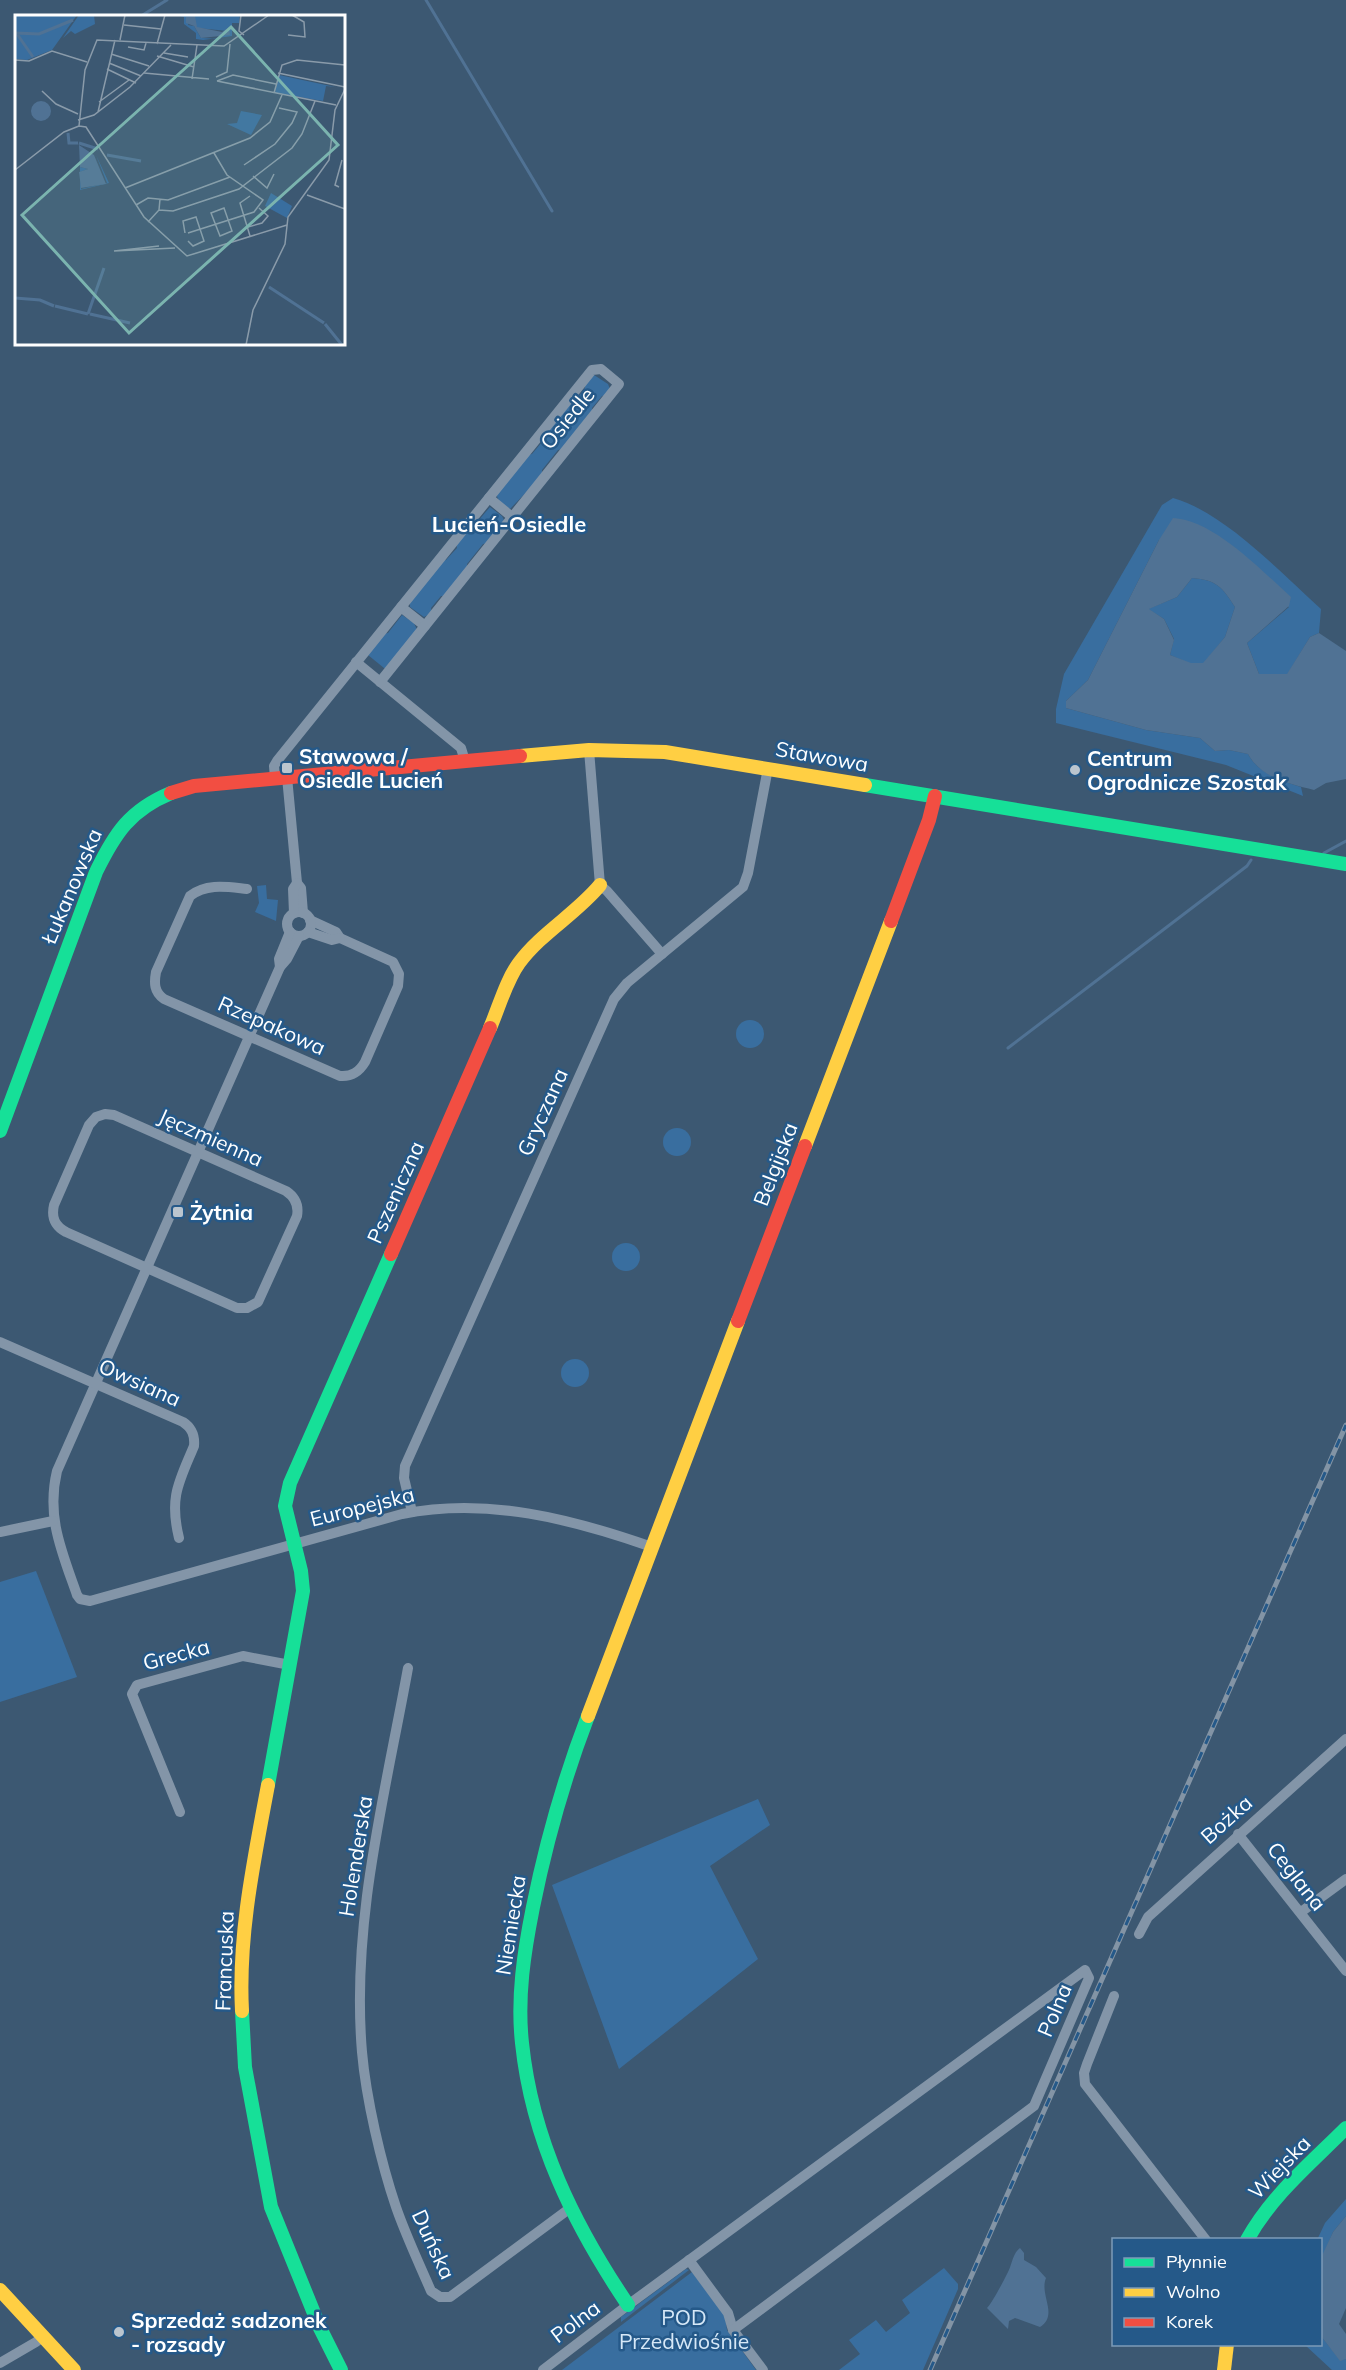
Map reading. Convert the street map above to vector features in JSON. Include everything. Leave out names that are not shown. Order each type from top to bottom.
[{"type":"street","name":"Osiedle","points":[[281,777],[273,772],[277,760],[592,370],[601,369],[619,384],[380,682]]},
{"type":"street","points":[[489,498],[512,518]]},
{"type":"street","points":[[401,607],[425,626]]},
{"type":"street","points":[[356,662],[461,748],[465,761]]},
{"type":"street","points":[[589,750],[600,885],[662,954]]},
{"type":"street","name":"Stawowa","points":[[281,777],[589,750],[665,752],[1346,864]]},
{"type":"street","name":"Gryczana","points":[[412,1512],[404,1478],[405,1466],[609,1009],[619,991],[745,883],[768,768]]},
{"type":"street","points":[[0,1532],[53,1521],[52,1498],[57,1471],[280,967],[279,959],[301,925],[301,888],[297,882],[281,777]]},
{"type":"street","name":"Łukanowska","points":[[0,1131],[96,872],[119,829],[143,806],[174,792],[194,786],[281,777]]},
{"type":"street","name":"Belgijska","points":[[652,1547],[929,820],[935,796]]},
{"type":"street","name":"Pszeniczna","points":[[295,1543],[285,1506],[290,1483],[517,966],[532,948],[588,901],[600,885]]},
{"type":"street","name":"Rzepakowa","points":[[247,889],[225,886],[208,888],[190,896],[155,979],[158,993],[164,999],[340,1076],[352,1075],[362,1067],[398,986],[399,974],[393,962],[340,938],[332,940],[301,925]]},
{"type":"street","name":"Jęczmienna","points":[[100,1115],[114,1115],[291,1194],[296,1202],[298,1210],[260,1298],[247,1308],[237,1308],[146,1267],[62,1230],[53,1220],[54,1204],[89,1125],[100,1115]]},
{"type":"street","name":"Owsiana","points":[[0,1342],[183,1422],[193,1432],[194,1446],[175,1497],[174,1512],[179,1538]]},
{"type":"street","name":"Europejska","points":[[53,1521],[77,1595],[85,1601],[412,1512],[461,1508],[493,1509],[552,1517],[594,1527],[652,1547]]},
{"type":"street","name":"Francuska","points":[[295,1543],[303,1591],[247,1900],[241,1988],[245,2067],[271,2207],[320,2328],[340,2370]]},
{"type":"street","name":"Niemiecka","points":[[628,2305],[591,2249],[569,2209],[541,2133],[528,2080],[522,2039],[520,2001],[523,1962],[553,1812],[652,1547]]},
{"type":"street","name":"Grecka","points":[[180,1812],[132,1694],[137,1685],[243,1656],[290,1665]]},
{"type":"street","name":"Holenderska","points":[[362,2051],[360,1983],[365,1904],[408,1668]]},
{"type":"street","name":"Bożka","points":[[1139,1934],[1148,1917],[1346,1739]]},
{"type":"street","name":"Ceglana","points":[[1238,1834],[1346,1971]]},
{"type":"street","points":[[1301,1912],[1346,1879]]},
{"type":"street","name":"Polna","points":[[543,2370],[628,2305],[1085,1970],[1089,1978],[1034,2106],[733,2330]]},
{"type":"street","points":[[1114,1996],[1084,2073],[1085,2084],[1204,2238]]},
{"type":"street","name":"Duńska","points":[[362,2051],[378,2139],[396,2207],[431,2291],[440,2297],[450,2297],[569,2209]]},
{"type":"street","name":"Wiejska","points":[[1248,2238],[1260,2217],[1279,2194],[1346,2128]]},
{"type":"street","points":[[689,2260],[729,2313],[733,2330],[763,2370]]},
{"type":"street","points":[[0,2290],[74,2370]]},
{"type":"street","points":[[0,2363],[43,2336]]},
{"type":"street","points":[[1224,2370],[1227,2346]]},
{"type":"green space","points":[[594,375],[608,384],[610,389],[607,395],[602,396],[592,408],[592,414],[564,449],[558,450],[542,470],[542,476],[510,509],[499,501],[496,494],[527,455],[532,454],[542,442],[542,436],[569,402],[575,401],[585,388],[584,383]]},
{"type":"green space","points":[[1173,498],[1212,516],[1251,545],[1288,578],[1321,609],[1319,633],[1310,637],[1287,675],[1259,674],[1247,643],[1289,607],[1159,540],[1088,680],[1066,701],[1066,708],[1146,730],[1200,738],[1215,751],[1229,750],[1248,754],[1252,761],[1264,771],[1301,787],[1303,796],[1226,765],[1056,723],[1056,709],[1064,674],[1162,505]]},
{"type":"green space","points":[[490,507],[504,520],[488,543],[483,544],[467,564],[467,569],[446,596],[441,596],[431,608],[432,613],[424,617],[410,607],[410,600],[441,561],[446,560],[457,548],[456,542],[472,522],[478,521]]},
{"type":"green space","points":[[1192,578],[1218,586],[1235,607],[1225,637],[1204,663],[1191,664],[1170,655],[1174,639],[1164,619],[1148,609],[1177,597]]},
{"type":"green space","points":[[402,615],[414,623],[417,630],[388,668],[384,668],[368,655],[383,634],[388,633]]},
{"type":"green space","points":[[266,885],[267,899],[278,900],[276,921],[255,912],[259,903],[257,886]]},
{"type":"green space","points":[[750,1020],[760,1024],[764,1034],[760,1044],[750,1048],[740,1044],[736,1034],[740,1024]]},
{"type":"green space","points":[[677,1128],[687,1132],[691,1142],[687,1152],[677,1156],[667,1152],[663,1142],[667,1132]]},
{"type":"green space","points":[[626,1243],[636,1247],[640,1257],[636,1267],[626,1271],[616,1267],[612,1257],[616,1247]]},
{"type":"green space","points":[[575,1359],[585,1363],[589,1373],[585,1383],[575,1387],[565,1383],[561,1373],[565,1363]]},
{"type":"green space","points":[[36,1571],[77,1677],[0,1702],[0,1582]]},
{"type":"green space","points":[[758,1799],[770,1825],[710,1866],[758,1959],[619,2069],[552,1885]]},
{"type":"green space","points":[[1346,2199],[1346,2216],[1333,2232],[1322,2258],[1322,2238],[1318,2238],[1325,2223]]},
{"type":"green space","points":[[944,2268],[958,2284],[958,2289],[923,2370],[839,2370],[860,2354],[849,2340],[876,2320],[886,2332],[910,2313],[902,2300]]},
{"type":"green space","points":[[686,2269],[689,2270],[621,2322],[621,2317]]},
{"type":"green space","name":"POD Przedwiośnie","points":[[692,2272],[725,2316],[727,2330],[756,2370],[562,2370]]},
{"type":"green space","points":[[1322,2337],[1340,2360],[1346,2359],[1346,2370],[1332,2370],[1306,2346],[1322,2346]]},
{"type":"shaded area","points":[[1173,518],[1189,521],[1221,537],[1236,548],[1291,597],[1289,606],[1247,643],[1259,674],[1287,674],[1310,637],[1319,633],[1346,651],[1346,779],[1326,783],[1314,790],[1305,788],[1268,774],[1260,769],[1248,754],[1229,750],[1215,751],[1200,738],[1146,730],[1066,708],[1066,701],[1088,680],[1159,540]],"holes":[[[1192,578],[1218,586],[1235,607],[1225,637],[1203,663],[1191,663],[1170,655],[1174,640],[1164,619],[1149,609],[1177,597]]]},
{"type":"shaded area","points":[[1346,2216],[1346,2308],[1339,2324],[1346,2334],[1346,2359],[1340,2361],[1322,2337],[1322,2256],[1333,2232]]},
{"type":"shaded area","points":[[1020,2248],[1024,2253],[1024,2260],[1036,2267],[1046,2278],[1048,2317],[1040,2327],[1015,2318],[1009,2321],[1008,2329],[987,2308],[1009,2271],[1015,2253]]},
{"type":"waterway","points":[[143,15],[167,0]]},
{"type":"waterway","points":[[426,0],[552,211]]},
{"type":"waterway","points":[[1324,853],[1346,841]]},
{"type":"waterway","points":[[1008,1048],[1247,866],[1251,860]]},
{"type":"railway","points":[[930,2370],[1346,1425]]},
{"type":"traffic: fast","points":[[865,785],[1346,864]]},
{"type":"traffic: fast","points":[[0,1131],[103,858],[117,834],[134,815],[171,793]]},
{"type":"traffic: fast","points":[[268,1785],[303,1591],[301,1571],[285,1506],[290,1483],[391,1254]]},
{"type":"traffic: fast","points":[[588,1716],[563,1787],[538,1882],[524,1958],[521,1992],[522,2043],[535,2114],[558,2180],[590,2244],[628,2305]]},
{"type":"traffic: fast","points":[[242,2011],[245,2067],[271,2207],[320,2328],[341,2370]]},
{"type":"traffic: fast","points":[[1248,2238],[1280,2194],[1346,2128]]},
{"type":"traffic: slow","points":[[520,756],[589,750],[665,752],[865,785]]},
{"type":"traffic: slow","points":[[490,1028],[506,986],[519,963],[538,942],[600,885]]},
{"type":"traffic: slow","points":[[805,1146],[891,921]]},
{"type":"traffic: slow","points":[[588,1716],[738,1321]]},
{"type":"traffic: slow","points":[[242,2011],[242,1954],[245,1926],[268,1785]]},
{"type":"traffic: slow","points":[[0,2290],[74,2370]]},
{"type":"traffic: slow","points":[[1224,2370],[1227,2346]]},
{"type":"traffic: jam","points":[[171,793],[194,786],[520,756]]},
{"type":"traffic: jam","points":[[891,921],[929,820],[935,796]]},
{"type":"traffic: jam","points":[[391,1254],[490,1028]]},
{"type":"traffic: jam","points":[[738,1321],[805,1146]]},
{"type":"place","name":"Stawowa / Osiedle Lucień","points":[[287,768]]},
{"type":"place","name":"Centrum Ogrodnicze Szostak","points":[[1075,770]]},
{"type":"place","name":"Żytnia","points":[[178,1212]]},
{"type":"place","name":"Sprzedaż sadzonek - rozsady","points":[[119,2332]]},
{"type":"district","name":"Lucień-Osiedle","points":[[509,524]]}]
